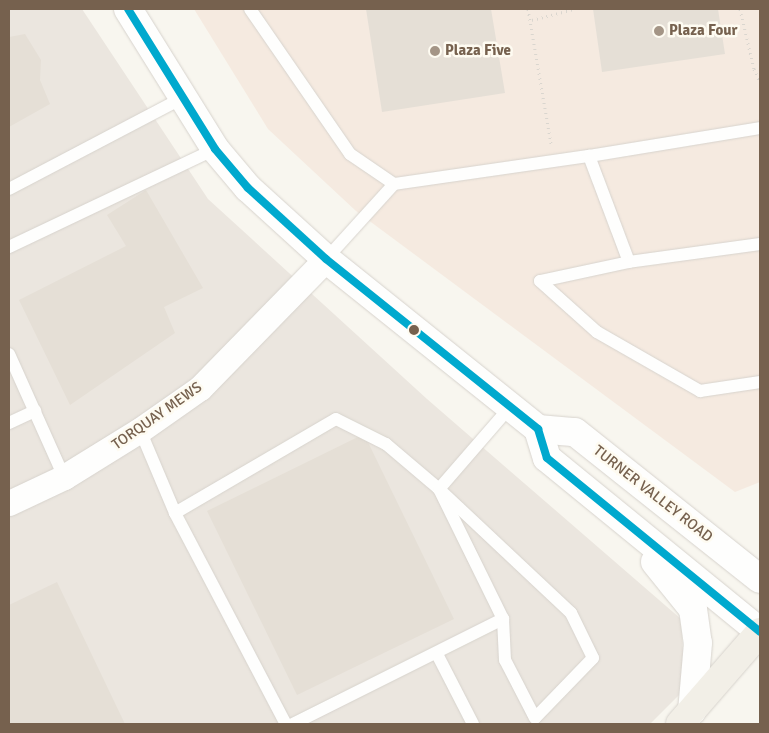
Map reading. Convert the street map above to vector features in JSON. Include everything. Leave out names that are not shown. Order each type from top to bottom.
[{"type":"main road","points":[[686,718],[760,632]]},
{"type":"street","points":[[128,9],[215,149],[248,188],[326,259],[538,429],[547,458],[622,522],[760,632]]},
{"type":"street","name":"TORQUAY MEWS","points":[[9,503],[64,477],[140,430],[200,388],[326,259]]},
{"type":"street","name":"TURNER VALLEY ROAD","points":[[538,429],[575,432],[760,579]]},
{"type":"street","points":[[622,522],[693,608],[698,643],[686,718]]},
{"type":"lane","points":[[250,9],[350,154],[394,184]]},
{"type":"lane","points":[[9,189],[182,98]]},
{"type":"lane","points":[[326,259],[394,184],[554,162],[760,128]]},
{"type":"lane","points":[[9,247],[215,149]]},
{"type":"lane","points":[[589,156],[629,262]]},
{"type":"lane","points":[[760,244],[629,262],[540,281],[597,332],[700,391],[760,382]]},
{"type":"lane","points":[[9,354],[64,477]]},
{"type":"lane","points":[[439,489],[511,406]]},
{"type":"lane","points":[[9,423],[35,411]]},
{"type":"lane","points":[[175,513],[336,419],[386,444],[439,489],[571,614],[593,658],[534,718],[505,660],[503,619],[439,489]]},
{"type":"lane","points":[[140,430],[175,513],[286,724]]},
{"type":"lane","points":[[293,724],[437,654],[503,619]]},
{"type":"lane","points":[[437,654],[472,724]]},
{"type":"path","points":[[528,9],[532,20],[554,162]]},
{"type":"path","points":[[532,20],[574,9]]},
{"type":"path","points":[[740,9],[754,69],[760,82]]},
{"type":"shaded area","points":[[9,9],[82,9],[208,199],[427,399],[681,619],[685,689],[650,724],[9,724]]},
{"type":"shaded area","points":[[194,9],[760,9],[760,482],[735,492],[356,211],[268,129]]},
{"type":"building","name":"Plaza Five","points":[[366,9],[491,9],[505,93],[382,112]]},
{"type":"building","name":"Plaza Four","points":[[593,9],[718,9],[725,54],[602,72]]},
{"type":"building","points":[[25,34],[41,60],[40,80],[50,104],[9,127],[9,37]]},
{"type":"building","points":[[146,190],[203,288],[164,307],[175,333],[70,405],[19,300],[126,246],[107,215]]},
{"type":"building","points":[[364,434],[454,619],[297,695],[207,511]]},
{"type":"building","points":[[57,582],[125,724],[9,724],[9,605]]},
{"type":"transit line","points":[[128,9],[215,149],[248,188],[326,259],[538,429],[547,458],[760,632]]},
{"type":"place","name":"Plaza Four","points":[[659,31]]},
{"type":"place","name":"Plaza Five","points":[[435,51]]}]
